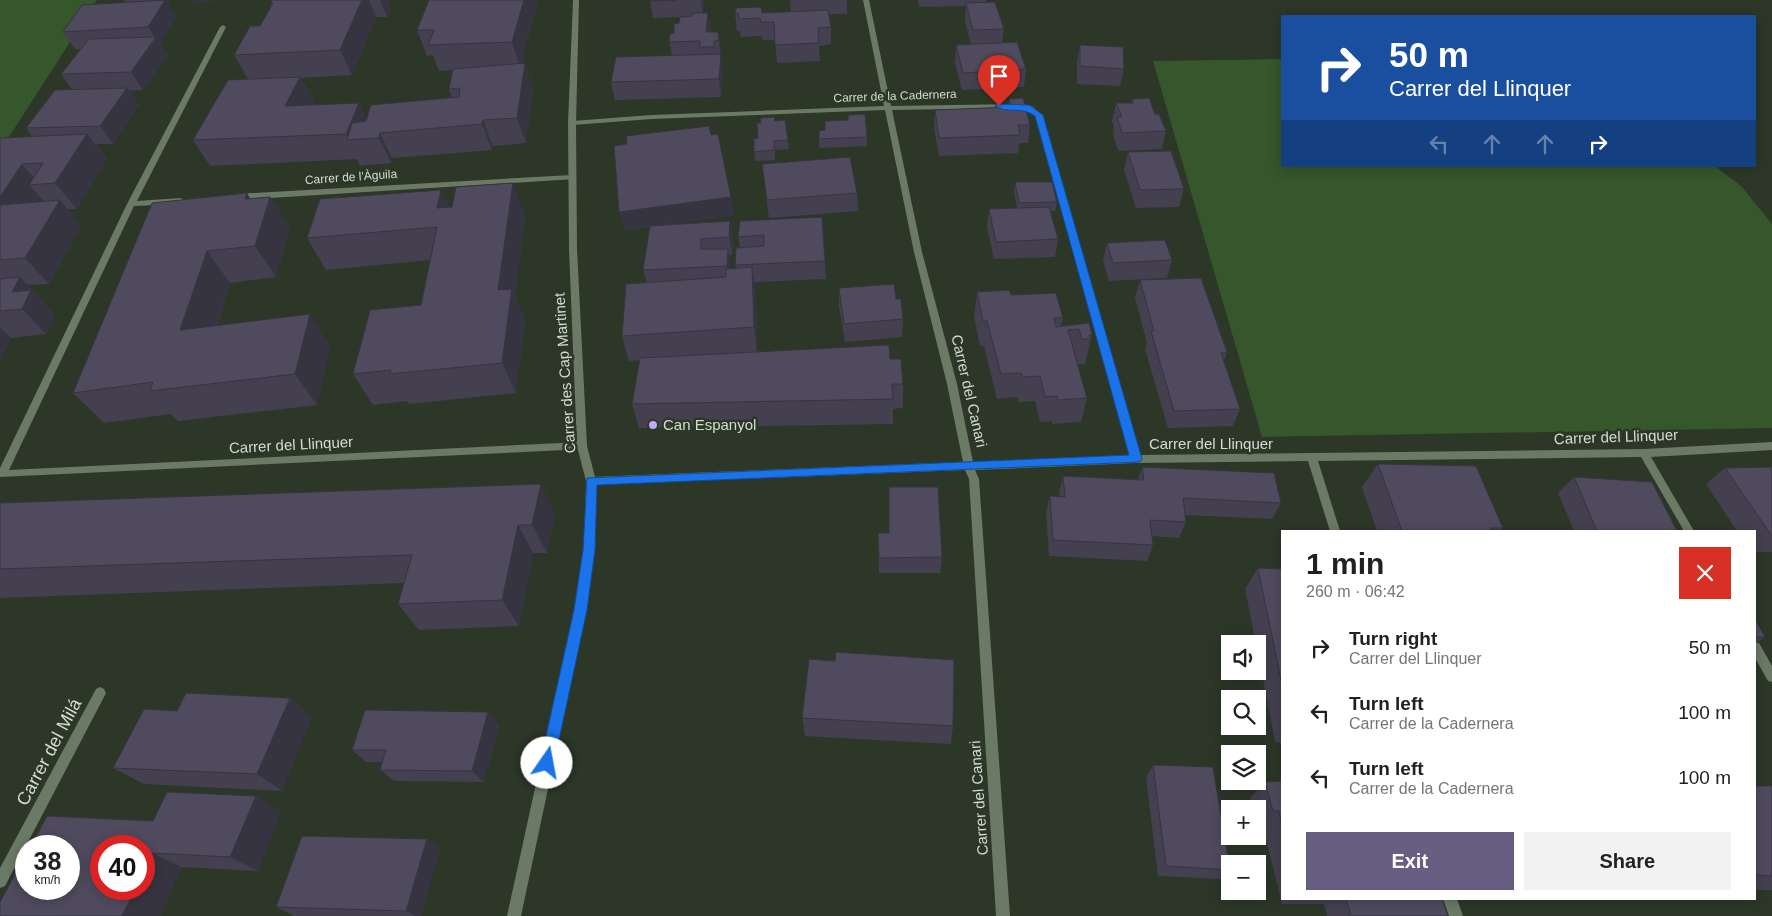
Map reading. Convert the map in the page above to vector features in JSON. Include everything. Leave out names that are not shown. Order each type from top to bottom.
[{"type":"street","name":"Carrer des Cap Martinet","points":[[514,916],[580,610],[589,550],[591,481],[582,446],[572,177],[576,0]]},
{"type":"street","name":"Carrer del Canari","points":[[866,0],[918,252],[952,384],[969,466],[974,479],[1003,916]]},
{"type":"street","points":[[131,204],[223,28]]},
{"type":"street","name":"Carrer de la Cadernera","points":[[572,123],[652,117],[889,108],[1018,106],[1029,108],[1038,115],[1136,459]]},
{"type":"street","name":"Carrer de l'Àguila","points":[[228,198],[572,177]]},
{"type":"street","points":[[131,204],[189,200]]},
{"type":"street","name":"Carrer del Llinquer","points":[[131,204],[2,474],[582,446]]},
{"type":"street","name":"Carrer del Llinquer","points":[[591,481],[1136,459],[1644,453],[1772,446]]},
{"type":"street","points":[[1644,453],[1688,530]]},
{"type":"street","points":[[1312,458],[1335,530]]},
{"type":"street","points":[[1756,649],[1772,677]]},
{"type":"street","name":"Carrer del Milá","points":[[0,881],[100,693]]},
{"type":"street","points":[[1450,900],[1456,916]]},
{"type":"green space","points":[[0,0],[97,0],[0,151]]},
{"type":"green space","points":[[1281,59],[1281,167],[1716,167],[1741,186],[1772,224],[1772,428],[1262,437],[1153,61]]},
{"type":"building","points":[[165,0],[148,27],[63,32],[82,5]]},
{"type":"building","points":[[272,0],[362,0],[340,50],[234,55],[250,26],[260,26],[273,3],[271,3]]},
{"type":"building","points":[[429,0],[524,0],[512,42],[428,45],[434,30],[417,30]]},
{"type":"building","points":[[995,2],[1004,29],[973,30],[966,3]]},
{"type":"building","points":[[761,7],[762,13],[828,10],[831,27],[818,28],[819,43],[775,45],[774,22],[761,22],[760,18],[739,19],[738,13],[735,14],[736,8]]},
{"type":"building","points":[[692,13],[708,13],[706,32],[718,32],[719,40],[714,41],[714,47],[700,47],[700,41],[669,42],[670,34],[674,33],[674,24],[679,23],[680,17],[692,16]]},
{"type":"building","points":[[156,37],[131,72],[61,74],[89,39]]},
{"type":"building","points":[[1017,42],[1026,69],[963,73],[956,45]]},
{"type":"building","points":[[1080,45],[1123,47],[1124,69],[1080,66]]},
{"type":"building","points":[[721,54],[719,79],[611,82],[616,57]]},
{"type":"building","points":[[525,63],[517,118],[483,120],[482,124],[380,133],[379,138],[347,140],[352,123],[366,121],[371,105],[459,97],[460,88],[449,89],[453,69]]},
{"type":"building","points":[[300,77],[285,106],[359,103],[346,134],[193,140],[228,80]]},
{"type":"building","points":[[127,88],[100,126],[26,128],[55,90]]},
{"type":"building","points":[[1023,98],[1030,125],[1018,125],[1020,135],[939,138],[935,110],[1011,107],[1009,99]]},
{"type":"building","points":[[1149,98],[1155,114],[1159,114],[1166,131],[1122,133],[1117,117],[1122,117],[1116,103],[1133,103],[1132,99]]},
{"type":"building","points":[[865,114],[867,137],[819,139],[819,131],[825,130],[825,121],[848,120],[848,115]]},
{"type":"building","points":[[774,117],[775,121],[785,120],[788,140],[774,141],[774,150],[754,152],[754,139],[758,138],[757,123],[761,123],[760,118]]},
{"type":"building","points":[[709,126],[711,135],[718,134],[731,197],[619,212],[614,146],[627,144],[626,136]]},
{"type":"building","points":[[87,134],[55,183],[29,185],[43,163],[22,164],[0,197],[0,138]]},
{"type":"building","points":[[1171,151],[1184,189],[1140,190],[1128,152]]},
{"type":"building","points":[[850,157],[857,193],[767,200],[762,164]]},
{"type":"building","points":[[1015,182],[1052,182],[1057,202],[1019,203]]},
{"type":"building","points":[[513,183],[498,290],[512,289],[502,363],[390,374],[391,370],[353,374],[370,310],[421,305],[437,227],[307,238],[320,199],[441,190],[437,208],[452,207],[456,187]]},
{"type":"building","points":[[247,193],[245,199],[270,197],[255,246],[207,251],[180,330],[310,314],[295,374],[150,391],[153,382],[73,393],[152,203]]},
{"type":"building","points":[[60,200],[25,258],[0,260],[0,205]]},
{"type":"building","points":[[1049,207],[1058,239],[996,242],[989,209]]},
{"type":"building","points":[[822,217],[825,261],[735,265],[736,248],[764,246],[764,235],[738,237],[740,221]]},
{"type":"building","points":[[730,221],[729,237],[701,239],[701,249],[728,249],[727,266],[643,270],[650,226]]},
{"type":"building","points":[[1165,240],[1172,260],[1113,263],[1107,243]]},
{"type":"building","points":[[752,267],[754,327],[622,336],[626,284],[726,277],[726,269]]},
{"type":"building","points":[[20,277],[12,292],[31,290],[22,309],[0,311],[0,279]]},
{"type":"building","points":[[1201,278],[1227,352],[1221,353],[1240,409],[1174,411],[1151,331],[1154,331],[1140,280]]},
{"type":"building","points":[[894,284],[896,299],[901,299],[903,319],[844,324],[839,288]]},
{"type":"building","points":[[1009,290],[1011,295],[1056,293],[1063,318],[1054,318],[1056,327],[1089,323],[1091,339],[1082,339],[1079,329],[1068,330],[1087,398],[1058,400],[1057,396],[1045,397],[1040,376],[1023,377],[1021,373],[1001,374],[987,321],[983,321],[977,292]]},
{"type":"building","points":[[889,345],[890,359],[901,359],[903,384],[892,384],[893,399],[632,404],[640,358]]},
{"type":"building","points":[[1378,464],[1476,466],[1503,528],[1490,528],[1491,530],[1402,530]]},
{"type":"building","points":[[1142,467],[1274,473],[1281,503],[1183,498],[1186,522],[1150,520],[1153,545],[1053,540],[1050,496],[1065,497],[1063,476],[1144,480]]},
{"type":"building","points":[[1772,467],[1772,536],[1725,468]]},
{"type":"building","points":[[1574,477],[1652,482],[1676,530],[1597,530]]},
{"type":"building","points":[[541,484],[532,525],[518,525],[502,600],[398,604],[412,555],[0,569],[0,503]]},
{"type":"building","points":[[889,487],[938,487],[942,557],[879,558],[878,533],[889,533]]},
{"type":"building","points":[[1258,568],[1281,569],[1281,680]]},
{"type":"building","points":[[1756,621],[1765,637],[1756,637]]},
{"type":"building","points":[[836,652],[954,660],[953,726],[802,718],[809,659],[835,661]]},
{"type":"building","points":[[186,693],[290,698],[257,774],[113,768],[144,709],[177,711]]},
{"type":"building","points":[[365,710],[488,712],[472,771],[380,770],[386,750],[352,750]]},
{"type":"building","points":[[1153,765],[1213,767],[1221,815],[1221,845],[1226,845],[1228,855],[1221,855],[1221,869],[1166,866]]},
{"type":"building","points":[[1281,781],[1281,819],[1279,811],[1273,811],[1266,782]]},
{"type":"building","points":[[1756,786],[1772,786],[1772,876],[1756,875]]},
{"type":"building","points":[[167,792],[256,796],[230,857],[155,853],[155,835],[90,835],[90,900],[130,900],[122,916],[0,916],[0,902],[15,874],[15,900],[80,900],[80,835],[37,835],[47,816],[153,821]]},
{"type":"building","points":[[302,836],[427,839],[406,911],[276,907]]},
{"type":"building","points":[[1346,900],[1442,900],[1448,916],[1351,916]]},
{"type":"place","name":"Can Espanyol","points":[[653,425]]},
{"type":"route","points":[[547,763],[580,610],[589,550],[591,481],[1136,459],[1038,115],[1029,108],[999,106]]}]
